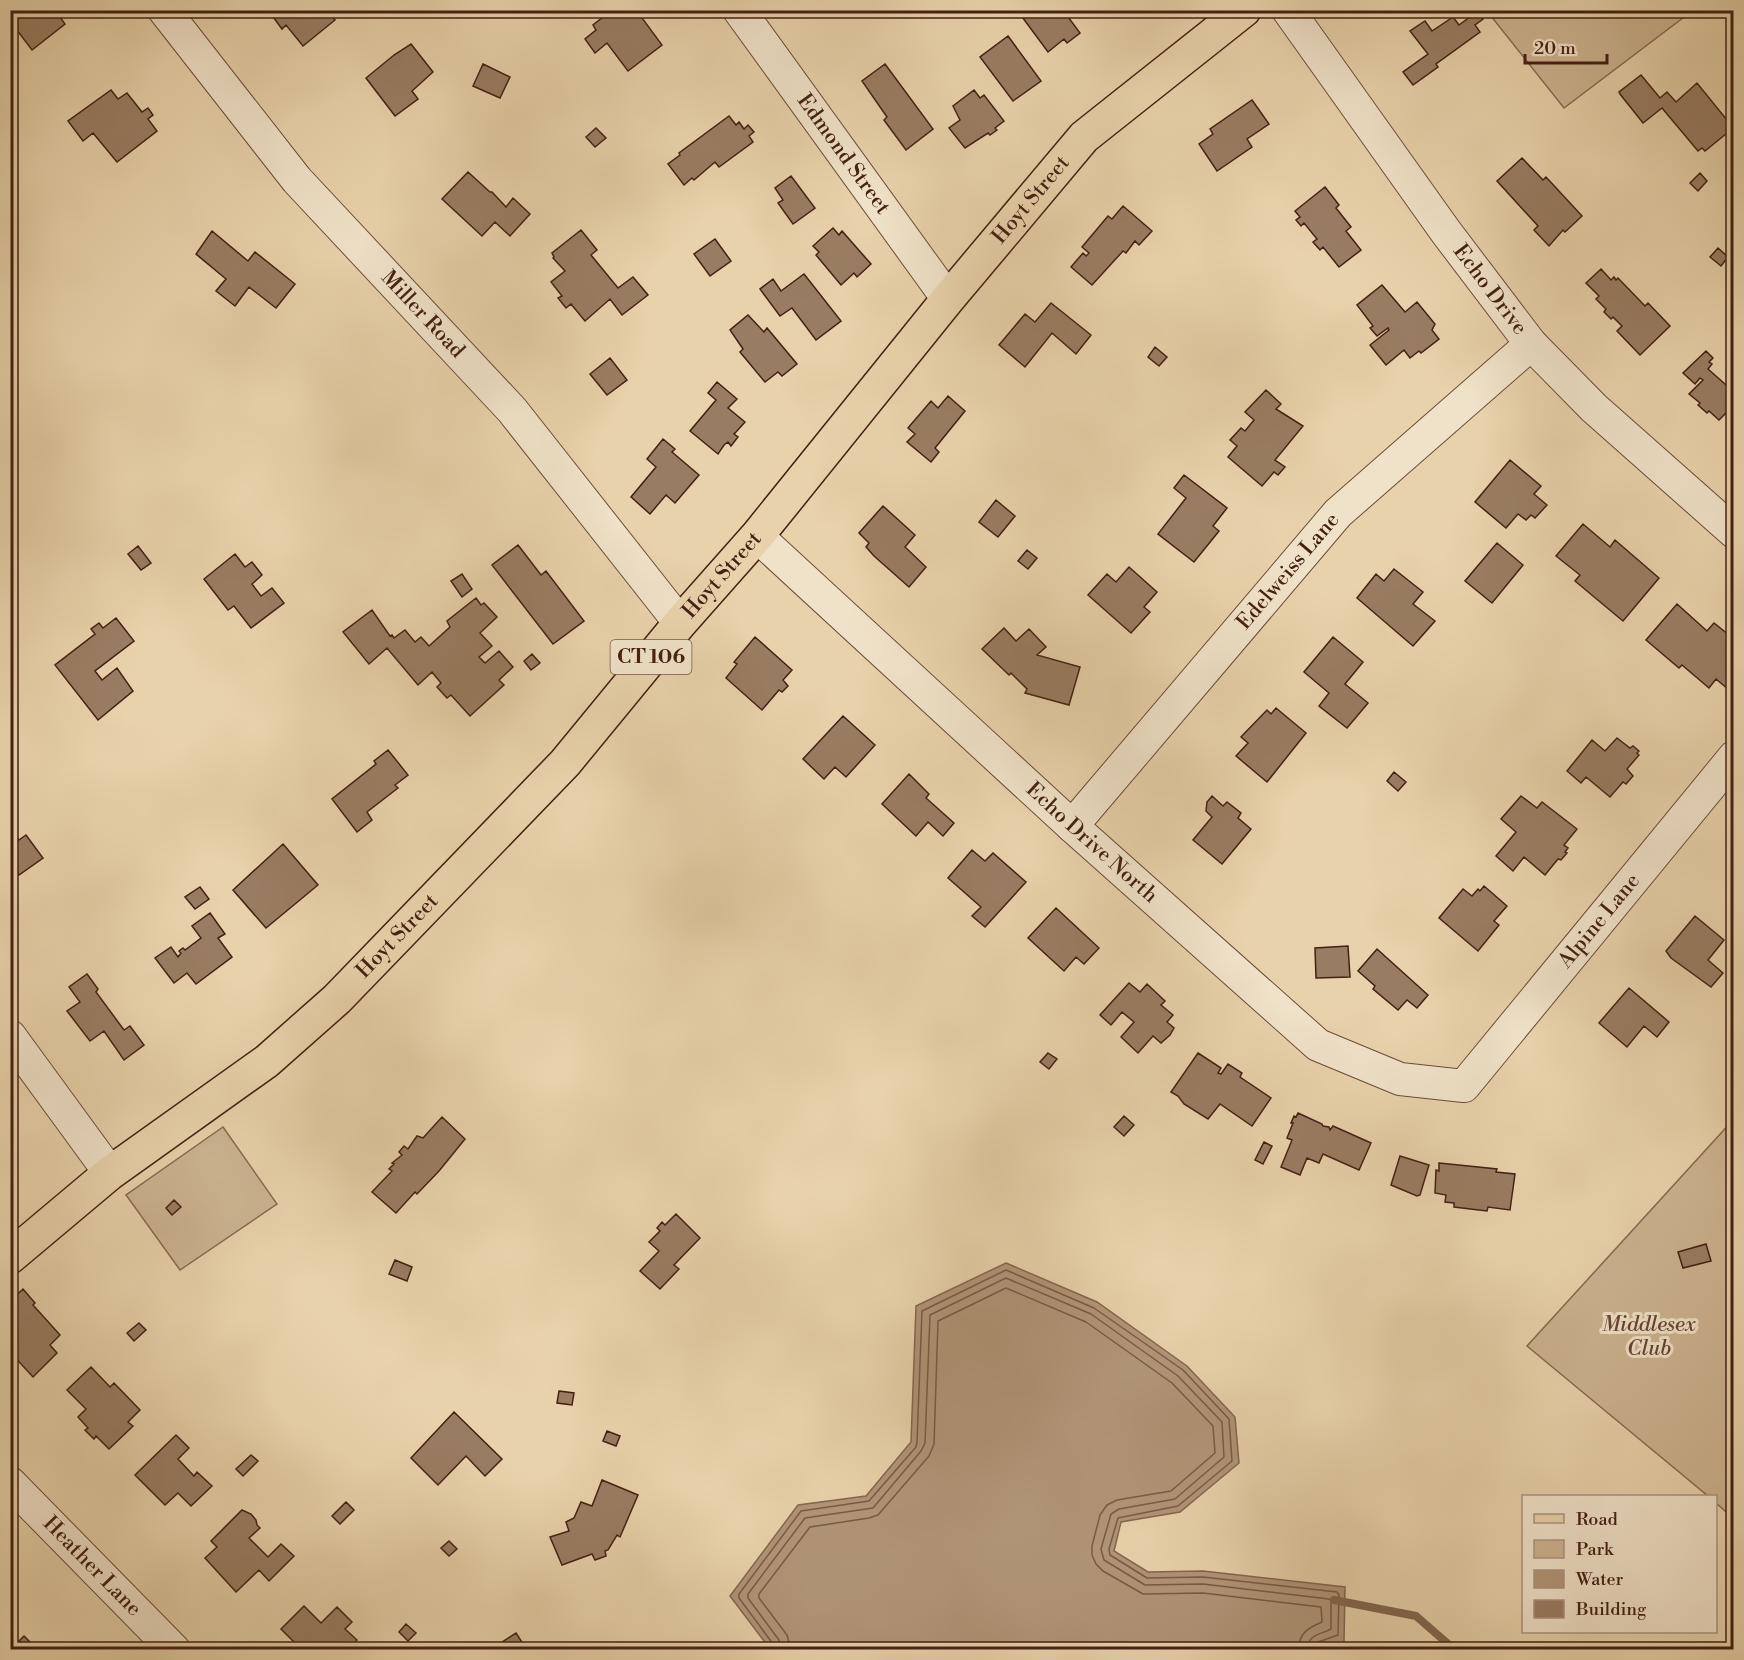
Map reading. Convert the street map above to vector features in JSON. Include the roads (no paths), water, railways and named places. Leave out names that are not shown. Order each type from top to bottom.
[{"type":"main road","name":"Hoyt Street","points":[[10,1257],[110,1173],[267,1061],[337,999],[565,763],[680,623],[757,536],[948,299],[1084,137],[1244,10]]},
{"type":"street","name":"Miller Road","points":[[164,10],[297,180],[512,410],[680,623]]},
{"type":"street","name":"Edmond Street","points":[[739,10],[948,299]]},
{"type":"street","name":"Echo Drive","points":[[1288,10],[1446,232],[1531,344],[1593,408],[1734,532]]},
{"type":"street","name":"Edelweiss Lane","points":[[1072,826],[1338,513],[1531,344]]},
{"type":"street","name":"Echo Drive North","points":[[757,536],[1072,826],[1318,1045],[1400,1079],[1464,1086]]},
{"type":"street","name":"Alpine Lane","points":[[1464,1086],[1734,758]]},
{"type":"street","points":[[10,1036],[110,1173]]},
{"type":"street","name":"Heather Lane","points":[[10,1483],[174,1650]]},
{"type":"water","points":[[1006,1263],[1097,1302],[1187,1366],[1235,1417],[1239,1463],[1180,1512],[1121,1522],[1114,1551],[1148,1572],[1203,1571],[1345,1587],[1344,1642],[1308,1650],[770,1649],[730,1596],[798,1505],[866,1496],[911,1442],[916,1306]]},
{"type":"waterway","points":[[1334,1600],[1416,1616],[1455,1650]]},
{"type":"park label","name":"Middlesex Club","points":[[1649,1337]]}]
